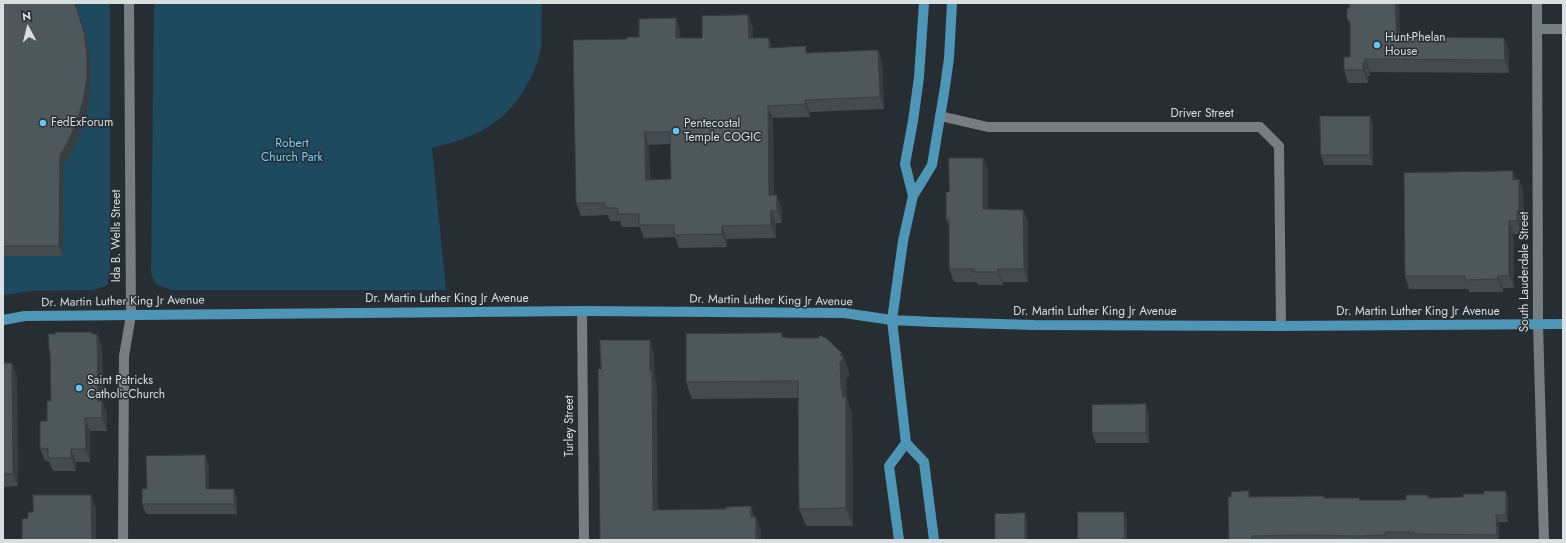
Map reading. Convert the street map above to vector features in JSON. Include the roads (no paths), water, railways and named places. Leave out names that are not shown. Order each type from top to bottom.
[{"type":"main road","points":[[913,196],[905,164],[919,77],[924,3]]},
{"type":"main road","points":[[934,540],[924,462],[906,443],[892,320],[903,241],[913,196],[932,165],[949,58],[952,3]]},
{"type":"main road","name":"Dr. Martin Luther King Jr Avenue","points":[[3,320],[25,316],[582,311],[844,313],[892,320],[1034,325],[1282,326],[1563,324]]},
{"type":"main road","points":[[898,540],[889,466],[906,443]]},
{"type":"street","name":"Ida B. Wells Street","points":[[123,540],[124,356],[131,315],[128,3]]},
{"type":"street","name":"South Lauderdale Street","points":[[1537,3],[1538,324],[1544,540]]},
{"type":"street","points":[[1537,29],[1563,29]]},
{"type":"street","name":"Driver Street","points":[[940,116],[988,127],[1260,127],[1278,146],[1282,326]]},
{"type":"street","name":"Turley Street","points":[[582,311],[584,540]]},
{"type":"place","name":"Hunt-Phelan House","points":[[1377,45]]},
{"type":"place","name":"FedExForum","points":[[43,123]]},
{"type":"place","name":"Pentecostal Temple COGIC","points":[[676,131]]},
{"type":"place","name":"Saint Patricks CatholicChurch","points":[[79,388]]},
{"type":"park label","name":"Robert Church Park","points":[[292,151]]}]
